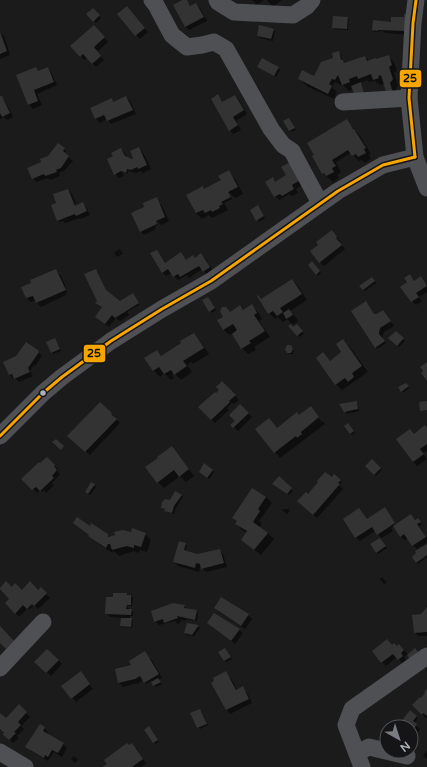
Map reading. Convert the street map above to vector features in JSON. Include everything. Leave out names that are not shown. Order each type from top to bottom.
[{"type":"street","points":[[152,0],[172,35],[187,47],[214,42],[226,49],[271,129],[283,145],[292,151],[320,203]]},
{"type":"street","points":[[217,0],[234,12],[293,15],[307,6],[312,0]]},
{"type":"street","points":[[416,0],[413,23],[409,98],[415,157],[426,181]]},
{"type":"street","points":[[343,102],[409,98]]},
{"type":"street","points":[[0,436],[43,393],[111,341],[162,309],[211,281],[338,191],[382,165],[415,157]]},
{"type":"street","points":[[0,668],[43,622]]},
{"type":"street","points":[[359,762],[346,724],[352,709],[427,656]]},
{"type":"street","points":[[359,762],[369,747],[379,749]]},
{"type":"street","points":[[0,752],[25,767]]},
{"type":"building","points":[[182,0],[187,0],[190,6],[196,3],[204,17],[185,27],[173,5]]},
{"type":"building","points":[[127,6],[145,28],[135,36],[117,14]]},
{"type":"building","points":[[93,8],[100,15],[93,22],[86,14]]},
{"type":"building","points":[[404,14],[408,15],[407,31],[372,30],[373,20],[391,22],[391,17],[404,17]]},
{"type":"building","points":[[333,16],[348,17],[347,29],[332,28]]},
{"type":"building","points":[[94,25],[105,37],[94,47],[101,56],[92,64],[83,54],[80,57],[70,46]]},
{"type":"building","points":[[259,25],[274,29],[271,39],[257,36]]},
{"type":"building","points":[[0,32],[7,51],[0,54]]},
{"type":"building","points":[[339,51],[341,60],[343,60],[344,63],[365,56],[367,61],[389,55],[392,65],[389,67],[393,79],[390,83],[393,93],[387,95],[381,75],[378,76],[379,78],[373,80],[371,74],[358,79],[357,76],[349,79],[350,82],[342,85],[338,75],[335,80],[332,79],[329,84],[332,86],[328,94],[298,79],[302,70],[314,76],[321,62],[333,58],[332,53]]},
{"type":"building","points":[[262,58],[279,67],[274,76],[257,67]]},
{"type":"building","points":[[36,67],[38,71],[48,67],[54,82],[34,90],[38,101],[28,105],[16,75]]},
{"type":"building","points":[[361,82],[364,93],[355,96],[351,86]]},
{"type":"building","points":[[218,94],[222,102],[235,95],[244,110],[233,117],[238,125],[229,131],[211,99]]},
{"type":"building","points":[[0,96],[2,96],[10,113],[2,117],[0,113]]},
{"type":"building","points":[[126,96],[133,110],[107,121],[104,115],[95,119],[90,108],[112,98],[113,102]]},
{"type":"building","points":[[289,118],[295,128],[289,131],[283,121]]},
{"type":"building","points":[[347,119],[366,148],[364,149],[366,153],[358,157],[356,154],[352,156],[348,150],[332,160],[336,166],[332,168],[334,172],[326,176],[324,173],[322,174],[307,143]]},
{"type":"building","points":[[58,143],[65,148],[63,151],[69,156],[61,168],[56,170],[57,172],[45,176],[44,174],[32,179],[27,168],[41,162],[40,159],[48,156]]},
{"type":"building","points":[[139,147],[147,165],[138,169],[137,167],[131,170],[127,169],[126,173],[121,171],[114,175],[107,159],[113,156],[111,153],[121,148],[125,156],[132,159],[133,158],[130,151]]},
{"type":"building","points":[[292,161],[299,181],[292,185],[294,189],[282,196],[280,194],[274,197],[265,182],[273,177],[275,182],[286,175],[281,167]]},
{"type":"building","points":[[229,170],[238,187],[228,192],[231,197],[221,202],[223,204],[219,206],[220,208],[212,212],[211,210],[205,213],[203,210],[196,213],[186,195],[203,186],[204,189],[221,180],[218,176]]},
{"type":"building","points":[[68,189],[75,206],[83,202],[87,211],[76,216],[75,214],[57,221],[51,205],[56,203],[53,194]]},
{"type":"building","points":[[157,197],[165,217],[156,221],[157,224],[140,232],[131,213],[144,207],[143,203]]},
{"type":"building","points":[[258,205],[264,216],[256,221],[250,210]]},
{"type":"building","points":[[332,230],[342,245],[319,263],[310,251],[318,245],[316,242]]},
{"type":"building","points":[[157,250],[165,263],[181,252],[186,260],[193,255],[195,258],[201,253],[210,267],[203,272],[199,266],[180,277],[178,274],[173,277],[168,269],[162,273],[150,253]]},
{"type":"building","points":[[312,261],[320,271],[316,275],[308,265]]},
{"type":"building","points":[[56,269],[66,290],[36,303],[33,296],[26,298],[21,287],[31,283],[30,280]]},
{"type":"building","points":[[96,269],[106,290],[120,301],[133,293],[139,303],[115,318],[112,315],[105,324],[95,317],[102,307],[95,303],[97,301],[84,274]]},
{"type":"building","points":[[410,274],[414,281],[421,276],[427,286],[416,293],[419,297],[411,302],[400,287],[407,282],[404,278]]},
{"type":"building","points":[[372,277],[375,281],[363,290],[359,286]]},
{"type":"building","points":[[292,279],[302,294],[280,308],[283,312],[277,316],[273,311],[268,314],[257,296],[258,295],[261,299]]},
{"type":"building","points":[[208,297],[215,308],[209,312],[202,300]]},
{"type":"building","points":[[366,301],[374,314],[377,314],[383,310],[391,321],[380,328],[379,334],[385,341],[375,348],[351,311]]},
{"type":"building","points":[[252,304],[257,313],[254,315],[265,331],[249,341],[251,343],[241,349],[232,334],[237,330],[233,324],[223,330],[217,320],[223,317],[220,311],[222,307],[226,307],[230,312],[240,305],[243,310]]},
{"type":"building","points":[[289,309],[293,315],[286,319],[283,313]]},
{"type":"building","points":[[291,324],[293,327],[297,324],[303,331],[297,336],[288,326]]},
{"type":"building","points":[[396,331],[404,338],[397,346],[388,338]]},
{"type":"building","points":[[194,333],[204,348],[183,361],[187,366],[174,375],[171,370],[164,374],[159,367],[153,371],[144,358],[157,350],[161,356],[181,343],[180,341]]},
{"type":"building","points":[[55,338],[60,349],[51,353],[46,342]]},
{"type":"building","points":[[343,339],[362,366],[352,373],[354,377],[348,382],[345,378],[335,385],[316,358],[323,352],[330,361],[341,352],[336,344]]},
{"type":"building","points":[[26,342],[39,352],[28,368],[30,372],[14,379],[12,374],[9,375],[3,362],[16,356]]},
{"type":"building","points":[[287,345],[291,345],[293,349],[291,353],[287,353],[285,349]]},
{"type":"building","points":[[427,362],[427,381],[421,373],[423,371],[420,367]]},
{"type":"building","points":[[222,381],[236,395],[211,420],[198,407],[219,390],[216,387]]},
{"type":"building","points":[[406,383],[409,386],[401,392],[398,387]]},
{"type":"building","points":[[357,401],[358,409],[344,412],[339,404]]},
{"type":"building","points":[[427,401],[427,410],[420,411],[419,402]]},
{"type":"building","points":[[100,402],[117,419],[85,452],[67,436]]},
{"type":"building","points":[[240,404],[249,413],[233,428],[230,425],[235,421],[229,415]]},
{"type":"building","points":[[311,406],[319,417],[301,432],[302,434],[297,438],[296,436],[274,453],[255,429],[269,418],[277,428],[297,412],[299,415]]},
{"type":"building","points":[[348,423],[354,431],[350,434],[344,426]]},
{"type":"building","points":[[425,425],[427,428],[427,444],[420,449],[424,454],[413,462],[396,439],[410,429],[414,434]]},
{"type":"building","points":[[56,439],[64,446],[61,450],[52,442]]},
{"type":"building","points":[[172,446],[189,469],[179,477],[174,470],[157,483],[145,467]]},
{"type":"building","points":[[47,457],[55,465],[54,466],[57,470],[52,476],[54,478],[40,491],[36,487],[32,490],[21,479],[39,462],[40,463]]},
{"type":"building","points":[[372,459],[381,468],[374,475],[365,466]]},
{"type":"building","points":[[204,463],[213,470],[207,478],[199,472]]},
{"type":"building","points":[[325,472],[332,477],[334,474],[341,480],[338,483],[340,484],[313,515],[297,501],[306,492],[308,494]]},
{"type":"building","points":[[279,476],[292,488],[287,494],[272,484]]},
{"type":"building","points":[[91,482],[95,484],[88,494],[85,492]]},
{"type":"building","points":[[252,488],[266,497],[258,509],[260,511],[253,522],[268,533],[254,550],[241,540],[247,531],[235,524],[237,521],[232,518]]},
{"type":"building","points":[[175,491],[182,495],[174,506],[172,513],[164,511],[165,509],[161,508],[162,502],[165,499],[170,500]]},
{"type":"building","points":[[385,507],[395,523],[377,535],[372,527],[355,538],[343,519],[359,508],[367,519]]},
{"type":"building","points":[[411,514],[415,520],[418,518],[421,522],[417,524],[426,537],[412,546],[404,534],[400,537],[393,526]]},
{"type":"building","points":[[77,517],[90,526],[91,523],[108,534],[108,537],[115,535],[114,532],[123,530],[131,532],[132,528],[146,533],[141,547],[134,545],[134,548],[127,546],[112,550],[110,544],[108,544],[106,548],[88,536],[89,535],[73,523]]},
{"type":"building","points":[[380,538],[386,546],[376,553],[370,544]]},
{"type":"building","points":[[179,541],[186,543],[184,550],[197,554],[220,549],[224,563],[201,569],[200,564],[196,563],[195,568],[173,562]]},
{"type":"building","points":[[427,544],[427,555],[416,563],[412,557],[416,553],[415,551]]},
{"type":"building","points":[[6,581],[12,587],[15,583],[22,590],[30,581],[38,590],[41,587],[47,593],[34,606],[32,604],[27,609],[23,605],[15,614],[5,603],[9,599],[0,589]]},
{"type":"building","points":[[113,593],[127,593],[127,595],[131,595],[131,605],[127,605],[126,609],[132,609],[131,615],[105,614],[106,597],[113,597]]},
{"type":"building","points":[[221,597],[249,614],[241,626],[214,608]]},
{"type":"building","points":[[173,603],[185,605],[184,608],[197,610],[195,620],[177,616],[178,618],[164,623],[163,619],[154,622],[151,611]]},
{"type":"building","points":[[427,607],[427,632],[414,633],[412,615],[421,614]]},
{"type":"building","points":[[214,613],[240,629],[231,641],[207,623]]},
{"type":"building","points":[[121,618],[132,618],[131,627],[120,626]]},
{"type":"building","points":[[187,623],[199,625],[192,635],[184,633]]},
{"type":"building","points":[[0,626],[14,641],[6,649],[0,643]]},
{"type":"building","points":[[387,639],[392,645],[394,643],[397,646],[399,644],[404,650],[401,653],[403,656],[398,660],[393,654],[381,663],[372,651]]},
{"type":"building","points":[[225,648],[231,657],[224,661],[218,652]]},
{"type":"building","points":[[415,648],[421,656],[413,663],[407,655]]},
{"type":"building","points":[[47,649],[59,660],[46,673],[34,662]]},
{"type":"building","points":[[145,651],[159,674],[144,683],[140,676],[135,679],[118,683],[115,669],[131,665],[129,661]]},
{"type":"building","points":[[81,671],[90,684],[71,699],[61,686]]},
{"type":"building","points":[[226,671],[236,690],[243,686],[249,699],[226,710],[211,683],[214,681],[213,678]]},
{"type":"building","points":[[158,678],[161,682],[153,686],[151,682]]},
{"type":"building","points":[[427,689],[427,716],[423,713],[422,715],[412,705],[420,697],[421,698]]},
{"type":"building","points":[[19,704],[27,712],[18,722],[21,725],[9,740],[2,734],[4,733],[0,729],[0,713],[6,718]]},
{"type":"building","points":[[200,709],[207,724],[197,728],[190,713]]},
{"type":"building","points":[[410,710],[417,716],[415,719],[403,719]]},
{"type":"building","points":[[40,724],[45,727],[43,731],[64,743],[58,753],[52,750],[48,757],[45,755],[44,758],[25,747]]},
{"type":"building","points":[[149,726],[158,740],[153,743],[144,730]]},
{"type":"building","points":[[127,743],[129,745],[132,743],[143,759],[132,767],[102,767],[107,764],[104,760]]},
{"type":"transit line","name":"25","points":[[415,157],[409,98],[413,23],[416,0]]},
{"type":"transit line","name":"25","points":[[0,436],[43,393],[111,341],[162,309],[211,281],[338,191],[383,165],[415,157]]}]
